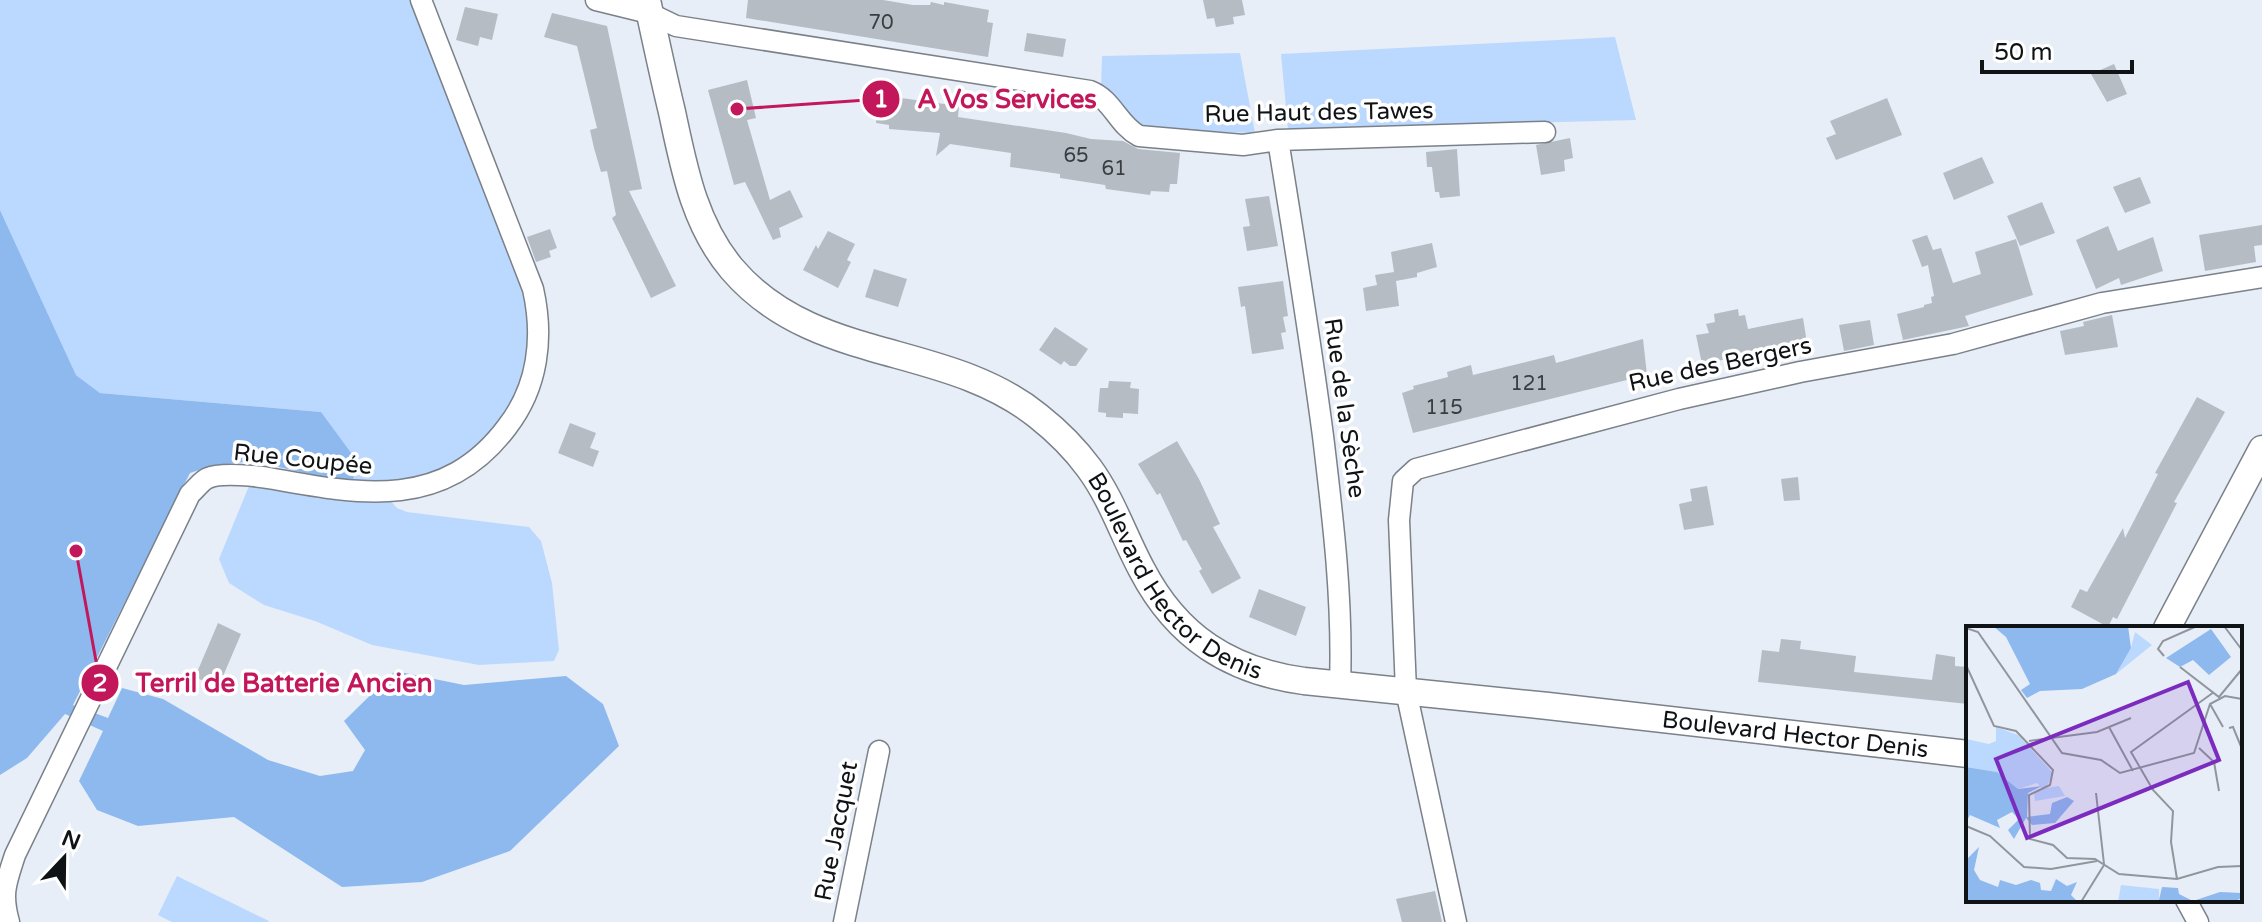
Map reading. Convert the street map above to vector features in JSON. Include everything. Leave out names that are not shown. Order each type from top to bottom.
[{"type":"street","name":"Rue Coupée","points":[[9,922],[4,888],[15,855],[190,494],[208,478],[250,475],[359,493],[415,489],[456,472],[479,456],[502,434],[526,396],[533,377],[538,340],[533,289],[421,0]]},
{"type":"street","name":"Rue Haut des Tawes","points":[[596,0],[648,6],[676,26],[1090,91],[1107,101],[1129,131],[1139,136],[1243,145],[1278,140],[1545,132]]},
{"type":"street","name":"Boulevard Hector Denis","points":[[648,6],[686,177],[698,213],[719,251],[747,284],[778,311],[816,330],[949,370],[1015,400],[1059,434],[1089,467],[1104,490],[1154,591],[1188,631],[1218,653],[1275,677],[1966,754]]},
{"type":"street","name":"Rue de la Sèche","points":[[1278,140],[1310,342],[1331,503],[1341,594],[1340,685]]},
{"type":"street","name":"Rue des Bergers","points":[[1406,691],[1399,520],[1403,481],[1416,469],[1679,399],[1800,372],[1953,344],[2102,303],[2262,277]]},
{"type":"street","points":[[2168,626],[2262,449]]},
{"type":"street","points":[[1406,691],[1456,922]]},
{"type":"street","name":"Rue Jacquet","points":[[844,922],[879,751]]},
{"type":"street","points":[[2187,902],[2198,922]]},
{"type":"shaded area","points":[[0,0],[416,0],[533,314],[521,395],[477,450],[428,479],[352,484],[321,412],[100,393],[76,375],[0,210]]},
{"type":"shaded area","points":[[1615,37],[1636,120],[1288,129],[1281,54]]},
{"type":"shaded area","points":[[1240,53],[1255,133],[1140,129],[1101,87],[1102,56]]},
{"type":"shaded area","points":[[0,210],[76,375],[100,393],[321,412],[357,461],[352,484],[253,461],[211,466],[190,473],[73,705],[108,718],[122,688],[163,699],[268,760],[320,776],[353,771],[365,750],[344,721],[395,671],[464,685],[566,676],[603,704],[619,746],[510,851],[422,882],[342,887],[234,817],[138,826],[97,810],[79,781],[103,731],[65,714],[27,758],[0,775]]},
{"type":"shaded area","points":[[251,481],[388,498],[397,508],[407,512],[529,527],[541,541],[552,583],[559,650],[554,661],[479,665],[372,645],[315,621],[264,605],[229,583],[219,559]]},
{"type":"shaded area","points":[[177,876],[269,921],[172,922],[158,915]]},
{"type":"building","points":[[748,0],[883,0],[913,5],[930,5],[931,2],[944,5],[944,2],[989,10],[987,22],[993,23],[988,57],[746,18]]},
{"type":"building","points":[[1203,0],[1242,0],[1245,15],[1233,17],[1234,24],[1216,27],[1214,18],[1207,19]]},
{"type":"building","points":[[465,7],[498,14],[492,40],[480,37],[478,46],[456,40]]},
{"type":"building","points":[[552,13],[607,26],[642,189],[629,191],[676,286],[651,298],[612,218],[616,215],[607,171],[601,172],[594,148],[590,130],[597,128],[577,46],[544,37]]},
{"type":"building","points":[[1027,33],[1066,39],[1063,57],[1024,51]]},
{"type":"building","points":[[2114,64],[2127,94],[2107,102],[2091,74]]},
{"type":"building","points":[[747,80],[756,118],[747,120],[770,200],[790,190],[803,217],[779,228],[781,237],[773,240],[745,182],[734,185],[708,90]]},
{"type":"building","points":[[894,97],[959,106],[958,117],[1091,139],[1123,141],[1138,149],[1180,153],[1177,184],[1170,184],[1169,192],[1151,191],[1150,195],[1106,189],[1105,185],[1060,178],[1060,174],[1010,167],[1011,153],[950,144],[936,156],[940,133],[889,129],[889,125],[876,123],[879,98]]},
{"type":"building","points":[[1887,98],[1902,135],[1836,160],[1826,138],[1836,134],[1830,121]]},
{"type":"building","points":[[1570,138],[1573,158],[1564,160],[1565,171],[1541,175],[1536,145]]},
{"type":"building","points":[[1457,149],[1460,196],[1440,198],[1439,192],[1435,192],[1432,167],[1427,167],[1426,152]]},
{"type":"building","points":[[1982,157],[1994,183],[1954,200],[1943,173]]},
{"type":"building","points":[[2140,177],[2151,203],[2125,213],[2113,187]]},
{"type":"building","points":[[1269,196],[1278,246],[1247,251],[1243,227],[1250,226],[1245,199]]},
{"type":"building","points":[[2042,202],[2055,233],[2020,246],[2007,216]]},
{"type":"building","points":[[2262,225],[2262,245],[2254,246],[2256,262],[2205,271],[2199,235]]},
{"type":"building","points":[[2108,226],[2118,251],[2153,237],[2163,271],[2121,285],[2119,278],[2096,289],[2076,240]]},
{"type":"building","points":[[550,229],[557,248],[549,251],[551,257],[536,262],[527,237]]},
{"type":"building","points":[[828,231],[855,244],[847,260],[851,262],[838,288],[803,270],[816,245],[818,249]]},
{"type":"building","points":[[1927,235],[1933,250],[1941,248],[1953,283],[1981,274],[1975,252],[2016,239],[2033,295],[1965,316],[1969,326],[1903,340],[1897,314],[1924,307],[1932,303],[1931,297],[1934,296],[1928,265],[1922,267],[1912,240]]},
{"type":"building","points":[[1432,243],[1437,267],[1417,273],[1417,277],[1396,281],[1399,306],[1366,311],[1363,288],[1377,285],[1375,275],[1394,272],[1391,252]]},
{"type":"building","points":[[874,269],[907,279],[898,307],[865,297]]},
{"type":"building","points":[[1283,281],[1288,316],[1283,317],[1286,332],[1281,333],[1284,349],[1252,354],[1245,306],[1241,307],[1238,287]]},
{"type":"building","points":[[1738,309],[1739,316],[1745,315],[1748,329],[1803,318],[1807,343],[1702,364],[1696,335],[1709,333],[1706,324],[1715,322],[1714,314]]},
{"type":"building","points":[[2112,315],[2118,347],[2065,355],[2060,331]]},
{"type":"building","points":[[1870,320],[1874,345],[1844,351],[1839,325]]},
{"type":"building","points":[[1055,327],[1088,349],[1076,366],[1064,361],[1061,365],[1039,350]]},
{"type":"building","points":[[1643,339],[1647,375],[1413,433],[1402,393],[1414,389],[1413,386],[1448,377],[1447,372],[1471,365],[1473,375],[1554,355],[1556,363]]},
{"type":"building","points":[[1109,381],[1131,382],[1130,388],[1139,389],[1138,414],[1123,413],[1123,418],[1106,417],[1106,413],[1098,412],[1100,388],[1108,388]]},
{"type":"building","points":[[2197,397],[2225,412],[2174,502],[2177,503],[2117,619],[2113,617],[2106,626],[2071,607],[2080,589],[2087,592],[2123,528],[2125,538],[2158,474],[2155,473]]},
{"type":"building","points":[[570,423],[596,433],[590,448],[599,451],[593,467],[558,453]]},
{"type":"building","points":[[1177,441],[1199,479],[1220,524],[1213,527],[1241,578],[1212,594],[1199,571],[1202,569],[1186,540],[1183,541],[1160,493],[1157,495],[1138,464]]},
{"type":"building","points":[[1798,477],[1800,500],[1784,501],[1781,479]]},
{"type":"building","points":[[1707,486],[1714,525],[1684,530],[1679,504],[1692,501],[1690,489]]},
{"type":"building","points":[[1259,589],[1306,607],[1296,636],[1249,617]]},
{"type":"building","points":[[218,623],[241,634],[218,688],[195,677]]},
{"type":"building","points":[[1781,639],[1801,641],[1800,649],[1856,656],[1854,672],[1932,680],[1936,654],[1955,657],[1955,666],[1966,667],[1966,704],[1758,682],[1762,650],[1779,652]]},
{"type":"building","points":[[1435,891],[1442,922],[1402,922],[1396,899]]},
{"type":"place","name":"A Vos Services","points":[[737,109]]},
{"type":"place","name":"Terril de Batterie Ancien","points":[[76,551]]}]
